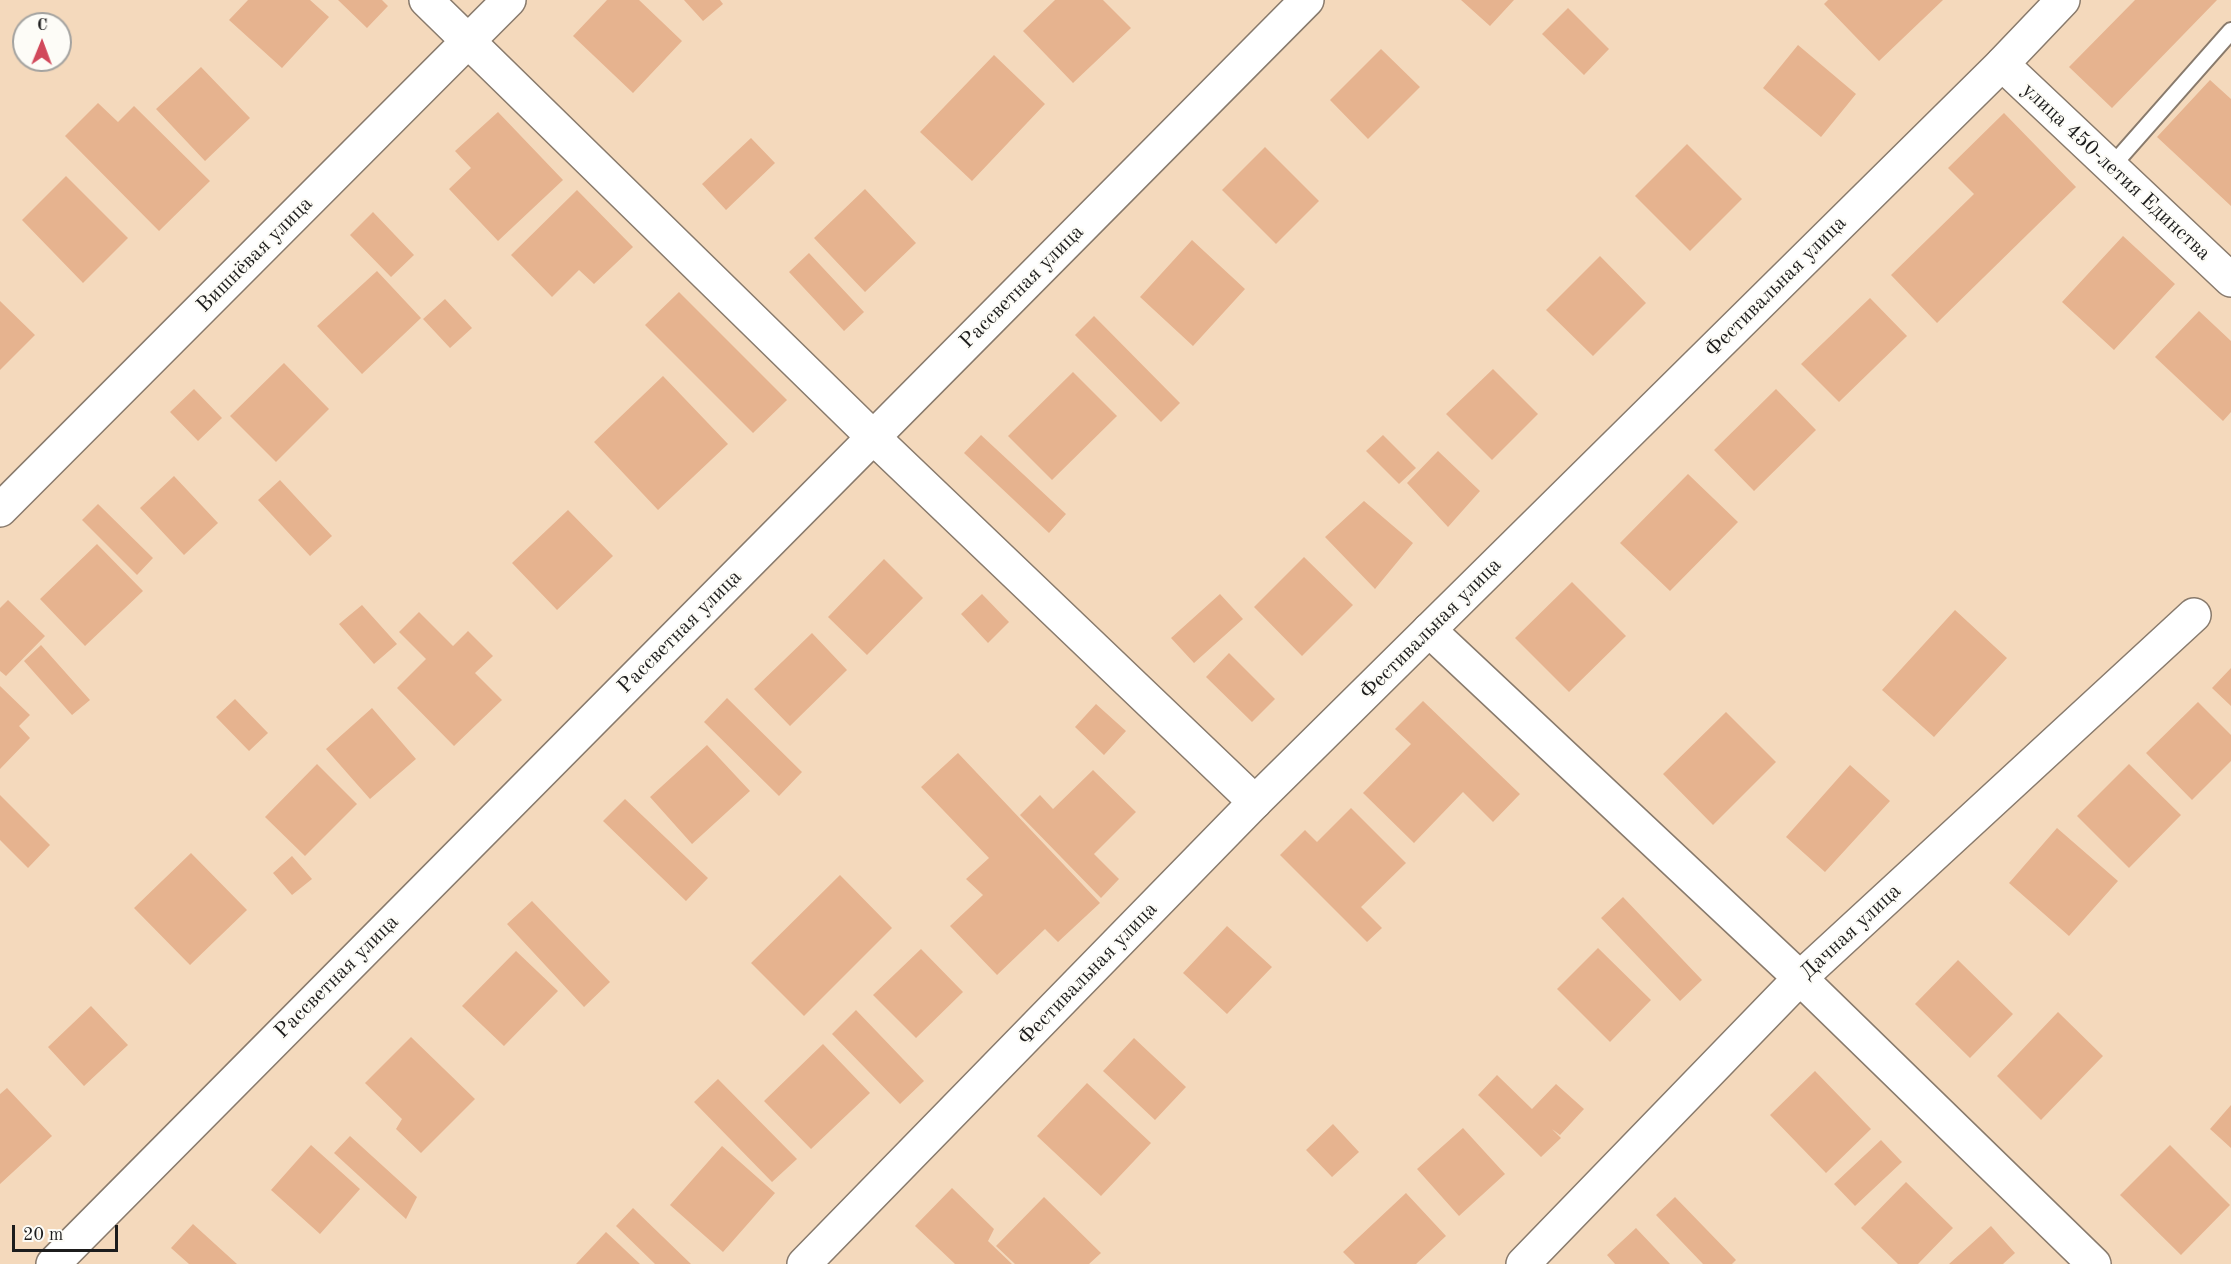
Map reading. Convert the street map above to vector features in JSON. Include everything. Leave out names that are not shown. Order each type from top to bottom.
[{"type":"street","points":[[426,0],[873,437],[1255,802]]},
{"type":"street","name":"Вишнёвая улица","points":[[0,510],[509,0]]},
{"type":"street","name":"Рассветная улица","points":[[53,1264],[1307,0]]},
{"type":"street","name":"Фестивальная улица","points":[[804,1264],[1255,802],[2002,64],[2063,0]]},
{"type":"street","name":"улица 450-летия Единства","points":[[2002,64],[2231,280]]},
{"type":"street","name":"Дачная улица","points":[[1523,1264],[1800,978],[2194,615]]},
{"type":"street","points":[[1430,630],[1800,978],[2094,1264]]},
{"type":"lane","points":[[2111,167],[2231,31]]},
{"type":"building","points":[[248,0],[310,0],[329,17],[282,68],[229,20]]},
{"type":"building","points":[[338,0],[382,0],[388,6],[367,28]]},
{"type":"building","points":[[607,0],[639,0],[682,41],[633,93],[573,36]]},
{"type":"building","points":[[684,0],[720,0],[723,4],[703,21]]},
{"type":"building","points":[[1055,0],[1103,0],[1131,28],[1073,83],[1023,31]]},
{"type":"building","points":[[1461,0],[1514,0],[1490,26]]},
{"type":"building","points":[[1828,0],[1943,0],[1879,61],[1824,4]]},
{"type":"building","points":[[2135,0],[2217,0],[2112,108],[2069,67]]},
{"type":"building","points":[[1568,8],[1609,49],[1584,75],[1542,34]]},
{"type":"building","points":[[1798,45],[1856,94],[1821,137],[1763,88]]},
{"type":"building","points":[[1381,49],[1420,87],[1368,139],[1330,100]]},
{"type":"building","points":[[994,55],[1045,104],[972,181],[920,132]]},
{"type":"building","points":[[201,67],[250,118],[205,161],[156,109]]},
{"type":"building","points":[[2210,80],[2231,99],[2231,206],[2157,137]]},
{"type":"building","points":[[98,103],[118,122],[134,106],[210,181],[159,231],[65,136]]},
{"type":"building","points":[[498,112],[563,180],[498,241],[449,189],[471,168],[455,151]]},
{"type":"building","points":[[2004,113],[2076,187],[1937,323],[1891,275],[1974,194],[1948,168]]},
{"type":"building","points":[[751,138],[775,163],[726,210],[702,184]]},
{"type":"building","points":[[1687,144],[1742,199],[1690,251],[1635,196]]},
{"type":"building","points":[[1265,147],[1319,201],[1276,244],[1222,190]]},
{"type":"building","points":[[66,176],[128,238],[83,283],[22,220]]},
{"type":"building","points":[[865,189],[916,243],[865,292],[814,238]]},
{"type":"building","points":[[577,190],[633,247],[594,284],[579,270],[552,297],[511,255]]},
{"type":"building","points":[[373,212],[414,255],[391,277],[350,235]]},
{"type":"building","points":[[2123,236],[2175,284],[2114,350],[2062,302]]},
{"type":"building","points":[[1192,240],[1245,289],[1193,346],[1140,297]]},
{"type":"building","points":[[809,253],[864,312],[844,331],[789,272]]},
{"type":"building","points":[[1600,256],[1646,303],[1593,356],[1546,310]]},
{"type":"building","points":[[377,271],[421,318],[362,374],[317,326]]},
{"type":"building","points":[[679,292],[787,400],[753,433],[645,325]]},
{"type":"building","points":[[1870,298],[1907,336],[1839,402],[1801,364]]},
{"type":"building","points":[[445,299],[472,328],[450,348],[423,319]]},
{"type":"building","points":[[0,301],[35,335],[0,370]]},
{"type":"building","points":[[2199,311],[2231,341],[2231,412],[2223,421],[2155,357]]},
{"type":"building","points":[[1094,316],[1180,403],[1161,422],[1075,335]]},
{"type":"building","points":[[284,363],[329,409],[276,462],[230,416]]},
{"type":"building","points":[[1493,369],[1538,414],[1492,460],[1446,414]]},
{"type":"building","points":[[1073,372],[1117,416],[1052,480],[1008,436]]},
{"type":"building","points":[[663,376],[728,444],[658,510],[594,442]]},
{"type":"building","points":[[194,389],[222,418],[198,441],[170,412]]},
{"type":"building","points":[[1776,389],[1816,430],[1754,491],[1714,450]]},
{"type":"building","points":[[981,435],[1066,514],[1049,533],[964,453]]},
{"type":"building","points":[[1383,435],[1416,468],[1399,484],[1366,451]]},
{"type":"building","points":[[1438,451],[1480,491],[1448,527],[1407,483]]},
{"type":"building","points":[[1688,474],[1738,522],[1670,591],[1620,543]]},
{"type":"building","points":[[174,476],[218,523],[184,555],[140,508]]},
{"type":"building","points":[[280,480],[332,536],[310,556],[258,500]]},
{"type":"building","points":[[1364,501],[1413,543],[1375,589],[1325,537]]},
{"type":"building","points":[[98,504],[153,558],[137,575],[82,520]]},
{"type":"building","points":[[568,510],[613,556],[557,610],[512,563]]},
{"type":"building","points":[[97,544],[143,591],[85,646],[40,599]]},
{"type":"building","points":[[1304,557],[1353,605],[1302,656],[1254,607]]},
{"type":"building","points":[[884,559],[923,598],[867,655],[828,617]]},
{"type":"building","points":[[1572,582],[1626,636],[1569,692],[1515,638]]},
{"type":"building","points":[[982,594],[1009,622],[988,643],[961,614]]},
{"type":"building","points":[[1220,594],[1243,619],[1194,663],[1171,638]]},
{"type":"building","points":[[8,600],[45,636],[6,676],[0,671],[0,608]]},
{"type":"building","points":[[362,605],[397,644],[374,664],[339,624]]},
{"type":"building","points":[[1955,610],[2007,658],[1934,737],[1882,690]]},
{"type":"building","points":[[419,612],[453,646],[468,631],[493,656],[475,673],[502,700],[454,746],[397,688],[426,659],[399,632]]},
{"type":"building","points":[[812,633],[847,670],[790,726],[754,689]]},
{"type":"building","points":[[41,645],[90,700],[72,715],[24,661]]},
{"type":"building","points":[[1229,653],[1275,699],[1252,722],[1206,677]]},
{"type":"building","points":[[2231,668],[2231,706],[2212,688]]},
{"type":"building","points":[[0,686],[30,715],[19,726],[30,738],[0,769]]},
{"type":"building","points":[[727,698],[802,772],[779,796],[704,722]]},
{"type":"building","points":[[235,699],[268,733],[249,751],[216,717]]},
{"type":"building","points":[[1423,701],[1520,794],[1493,822],[1463,792],[1414,843],[1363,793],[1411,744],[1395,729]]},
{"type":"building","points":[[2198,702],[2231,735],[2231,761],[2192,800],[2146,753]]},
{"type":"building","points":[[1096,704],[1126,731],[1104,755],[1075,727]]},
{"type":"building","points":[[372,708],[416,759],[370,799],[326,749]]},
{"type":"building","points":[[1726,712],[1776,762],[1713,825],[1663,774]]},
{"type":"building","points":[[707,745],[750,791],[692,844],[650,797]]},
{"type":"building","points":[[958,753],[1100,903],[1058,942],[1045,929],[997,975],[950,926],[983,895],[966,879],[989,858],[921,787]]},
{"type":"building","points":[[317,764],[357,804],[305,856],[265,817]]},
{"type":"building","points":[[2129,764],[2181,815],[2129,868],[2077,816]]},
{"type":"building","points":[[1850,765],[1890,801],[1825,872],[1786,837]]},
{"type":"building","points":[[1093,770],[1136,812],[1094,854],[1119,879],[1101,898],[1020,815],[1040,795],[1053,809]]},
{"type":"building","points":[[0,795],[50,845],[28,868],[0,840]]},
{"type":"building","points":[[625,799],[708,878],[686,901],[603,821]]},
{"type":"building","points":[[1351,808],[1406,863],[1361,907],[1382,928],[1367,942],[1280,855],[1305,830],[1317,842]]},
{"type":"building","points":[[2057,828],[2118,881],[2069,936],[2009,883]]},
{"type":"building","points":[[191,853],[247,910],[190,965],[134,908]]},
{"type":"building","points":[[292,856],[312,879],[292,895],[273,873]]},
{"type":"building","points":[[840,875],[892,928],[804,1016],[751,963]]},
{"type":"building","points":[[1623,897],[1702,980],[1680,1001],[1601,918]]},
{"type":"building","points":[[532,901],[610,982],[584,1007],[507,924]]},
{"type":"building","points":[[1227,926],[1272,967],[1227,1014],[1183,973]]},
{"type":"building","points":[[1598,948],[1651,1000],[1610,1042],[1557,989]]},
{"type":"building","points":[[921,949],[963,992],[916,1038],[873,995]]},
{"type":"building","points":[[516,951],[558,991],[504,1046],[462,1006]]},
{"type":"building","points":[[1958,960],[2013,1014],[1970,1058],[1915,1004]]},
{"type":"building","points":[[91,1006],[128,1045],[84,1086],[48,1047]]},
{"type":"building","points":[[856,1010],[924,1081],[900,1104],[832,1034]]},
{"type":"building","points":[[2058,1012],[2103,1056],[2041,1120],[1997,1076]]},
{"type":"building","points":[[411,1037],[475,1099],[421,1153],[396,1129],[402,1119],[365,1083]]},
{"type":"building","points":[[1134,1038],[1186,1087],[1155,1120],[1103,1071]]},
{"type":"building","points":[[823,1044],[870,1093],[811,1149],[764,1101]]},
{"type":"building","points":[[1815,1071],[1871,1129],[1826,1173],[1770,1115]]},
{"type":"building","points":[[1497,1075],[1532,1109],[1556,1084],[1584,1109],[1560,1135],[1552,1129],[1561,1138],[1541,1157],[1478,1095]]},
{"type":"building","points":[[718,1079],[797,1159],[772,1182],[694,1102]]},
{"type":"building","points":[[1087,1083],[1151,1143],[1101,1196],[1037,1136]]},
{"type":"building","points":[[7,1088],[52,1136],[0,1184],[0,1094]]},
{"type":"building","points":[[2231,1105],[2231,1148],[2210,1129]]},
{"type":"building","points":[[1333,1124],[1359,1152],[1332,1177],[1306,1150]]},
{"type":"building","points":[[1463,1128],[1505,1174],[1459,1216],[1417,1169]]},
{"type":"building","points":[[350,1136],[417,1197],[406,1219],[334,1153]]},
{"type":"building","points":[[1881,1140],[1902,1162],[1855,1206],[1834,1184]]},
{"type":"building","points":[[311,1145],[360,1189],[320,1234],[271,1190]]},
{"type":"building","points":[[2170,1145],[2230,1205],[2181,1255],[2120,1195]]},
{"type":"building","points":[[722,1146],[775,1193],[723,1252],[670,1205]]},
{"type":"building","points":[[1906,1182],[1953,1228],[1918,1264],[1898,1264],[1861,1228]]},
{"type":"building","points":[[952,1188],[994,1229],[988,1241],[1012,1264],[955,1264],[915,1226]]},
{"type":"building","points":[[1406,1193],[1446,1236],[1416,1264],[1355,1264],[1343,1252]]},
{"type":"building","points":[[1044,1197],[1101,1253],[1089,1264],[1015,1264],[996,1246]]},
{"type":"building","points":[[1675,1197],[1736,1260],[1732,1264],[1703,1264],[1656,1215]]},
{"type":"building","points":[[633,1208],[691,1264],[655,1264],[616,1226]]},
{"type":"building","points":[[193,1224],[237,1264],[189,1264],[171,1248]]},
{"type":"building","points":[[1991,1226],[2015,1253],[2003,1264],[1949,1264]]},
{"type":"building","points":[[1636,1228],[1670,1264],[1615,1264],[1607,1255]]},
{"type":"building","points":[[606,1232],[640,1264],[576,1264]]}]
